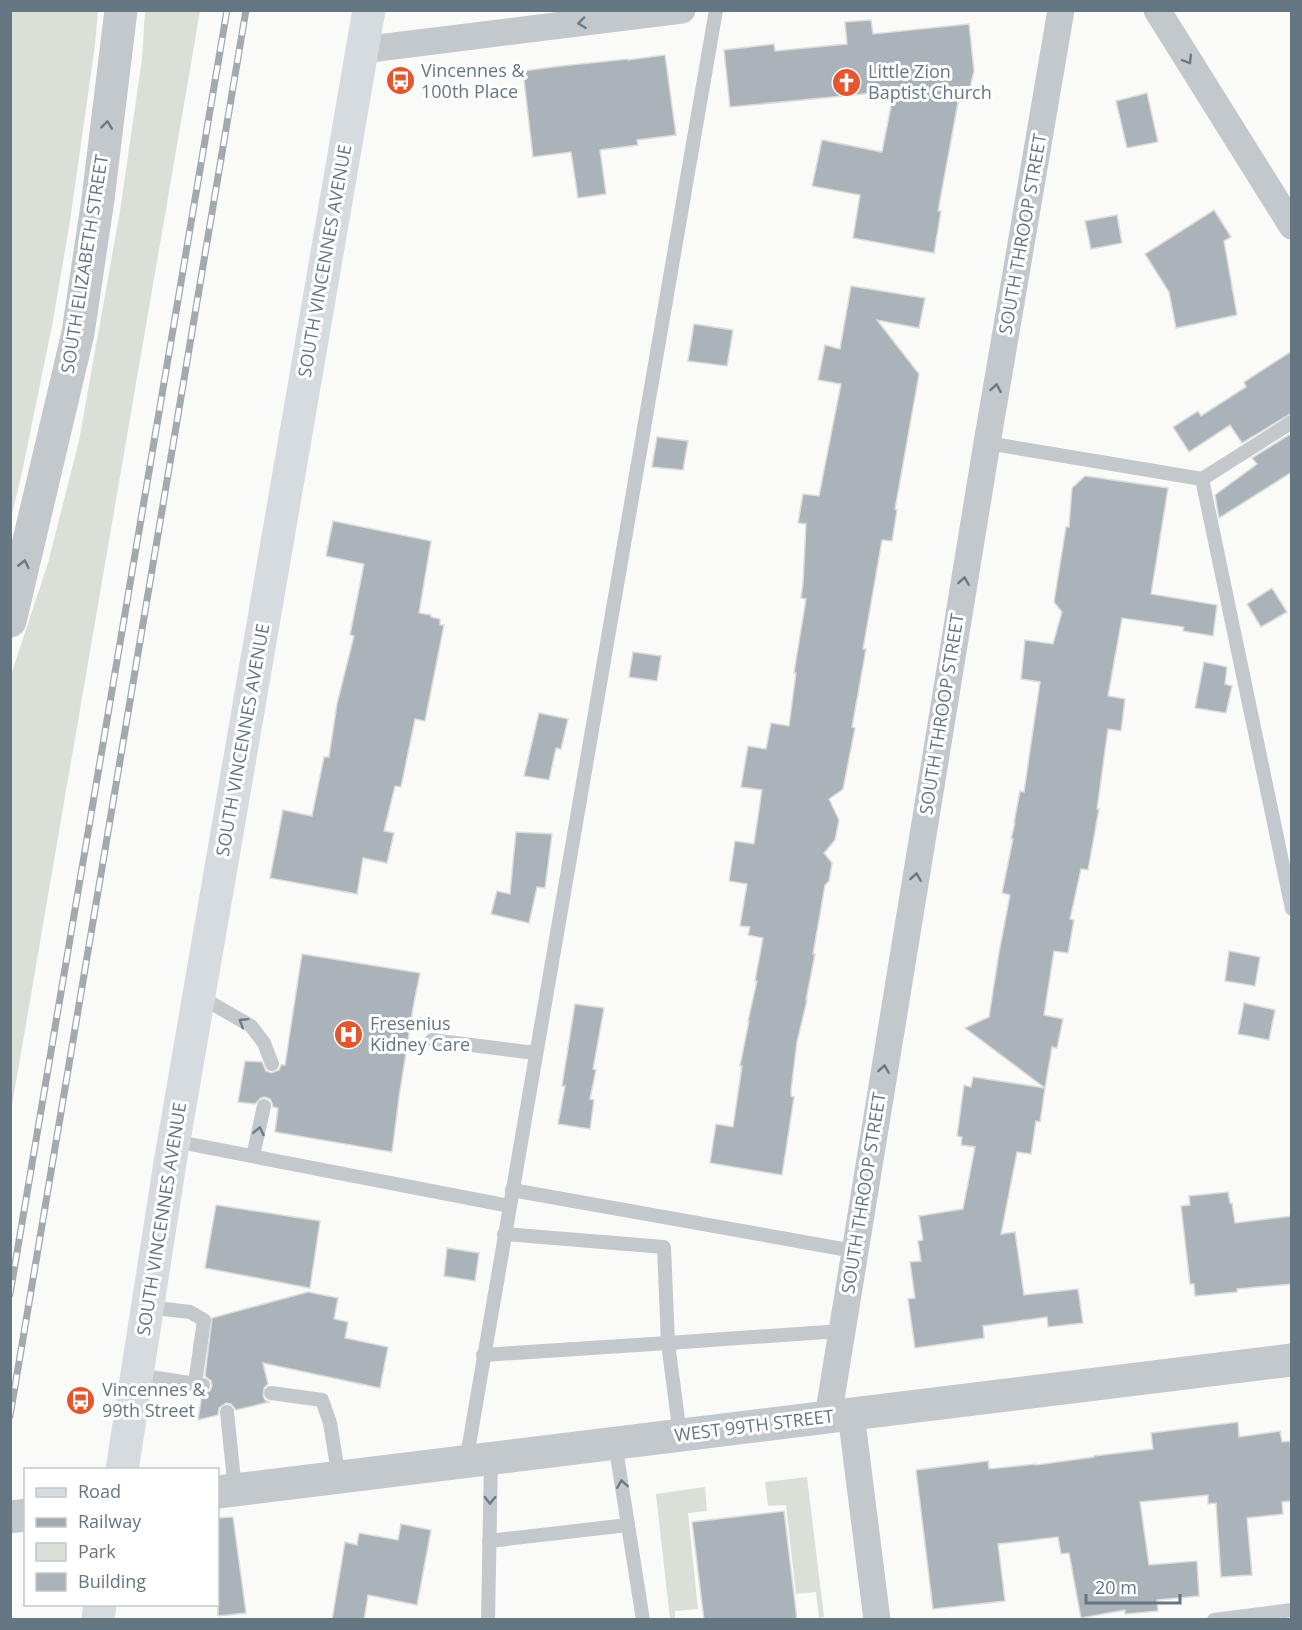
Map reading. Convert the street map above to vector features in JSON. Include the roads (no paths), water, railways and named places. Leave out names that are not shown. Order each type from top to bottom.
[{"type":"main road","name":"SOUTH VINCENNES AVENUE","points":[[122,1468],[174,1141],[369,10]]},
{"type":"street","name":"SOUTH ELIZABETH STREET","points":[[10,621],[78,333],[98,199],[121,10]]},
{"type":"street","points":[[362,50],[682,10]]},
{"type":"street","name":"SOUTH THROOP STREET","points":[[877,1620],[840,1416],[841,1331],[987,443],[1061,10]]},
{"type":"street","points":[[1157,10],[1292,226]]},
{"type":"street","name":"WEST 99TH STREET","points":[[226,1491],[1292,1360]]},
{"type":"lane","points":[[488,1620],[489,1541],[478,1460],[483,1355],[716,10]]},
{"type":"lane","points":[[987,443],[1202,479],[1292,422]]},
{"type":"lane","points":[[1202,479],[1292,909]]},
{"type":"lane","points":[[199,996],[251,1026],[264,1043],[272,1064]]},
{"type":"lane","points":[[432,1040],[536,1053]]},
{"type":"lane","points":[[253,1156],[264,1106]]},
{"type":"lane","points":[[174,1141],[509,1206]]},
{"type":"lane","points":[[512,1190],[854,1251]]},
{"type":"lane","points":[[504,1234],[664,1247],[668,1343],[680,1436]]},
{"type":"lane","points":[[137,1375],[199,1384],[204,1320],[189,1312],[147,1307]]},
{"type":"lane","points":[[483,1355],[841,1331]]},
{"type":"lane","points":[[271,1393],[322,1400],[330,1424],[339,1478]]},
{"type":"lane","points":[[226,1491],[227,1412]]},
{"type":"lane","points":[[615,1443],[643,1620]]},
{"type":"lane","points":[[489,1541],[628,1525]]},
{"type":"lane","points":[[1214,1620],[1292,1610]]},
{"type":"railway","points":[[10,1294],[227,10]]},
{"type":"railway","points":[[10,1416],[246,10]]},
{"type":"place","name":"Vincennes & 100th Place","points":[[400,81]]},
{"type":"place","name":"Little Zion Baptist Church","points":[[847,82]]},
{"type":"place","name":"Fresenius Kidney Care","points":[[349,1034]]},
{"type":"place","name":"Vincennes & 99th Street","points":[[81,1400]]}]
